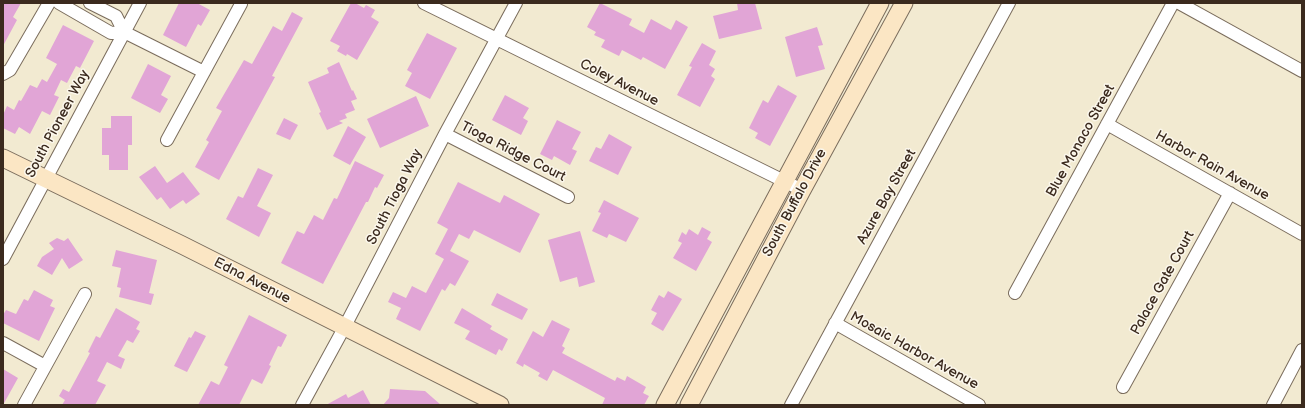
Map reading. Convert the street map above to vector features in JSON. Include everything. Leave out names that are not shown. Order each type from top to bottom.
[{"type":"main road","name":"South Buffalo Drive","points":[[665,405],[880,3]]},
{"type":"main road","name":"South Buffalo Drive","points":[[689,405],[802,190],[904,3]]},
{"type":"main road","name":"Edna Avenue","points":[[3,158],[175,242],[500,405]]},
{"type":"street","points":[[3,74],[10,70],[49,3]]},
{"type":"street","points":[[59,3],[111,33],[124,32],[204,72]]},
{"type":"street","points":[[90,3],[116,16],[124,32]]},
{"type":"street","name":"South Pioneer Way","points":[[3,259],[140,3]]},
{"type":"street","name":"Coley Avenue","points":[[424,3],[802,190]]},
{"type":"street","name":"South Tioga Way","points":[[302,405],[516,3]]},
{"type":"street","name":"Azure Bay Street","points":[[791,405],[1009,3]]},
{"type":"street","name":"Blue Monaco Street","points":[[1015,293],[1173,3]]},
{"type":"street","points":[[1179,3],[1302,71]]},
{"type":"street","points":[[167,140],[241,4]]},
{"type":"street","name":"Harbor Rain Avenue","points":[[1107,124],[1302,234]]},
{"type":"street","name":"Tioga Ridge Court","points":[[445,134],[568,197]]},
{"type":"street","name":"Palace Gate Court","points":[[1123,387],[1230,193]]},
{"type":"street","points":[[24,405],[85,294]]},
{"type":"street","name":"Mosaic Harbor Avenue","points":[[835,323],[976,404]]},
{"type":"street","points":[[3,343],[45,366]]},
{"type":"street","points":[[1272,405],[1302,350]]},
{"type":"building","points":[[3,3],[21,3],[13,17],[17,20],[3,46]]},
{"type":"building","points":[[179,3],[197,3],[210,10],[201,26],[198,24],[186,47],[163,35]]},
{"type":"building","points":[[351,3],[355,3],[364,8],[366,5],[375,10],[371,17],[379,22],[357,60],[347,54],[346,56],[337,51],[340,46],[330,41]]},
{"type":"building","points":[[600,3],[632,19],[629,25],[644,33],[651,19],[671,30],[676,20],[688,27],[665,69],[643,57],[641,60],[622,50],[619,56],[601,47],[605,40],[594,35],[596,32],[587,27]]},
{"type":"building","points":[[737,3],[755,3],[762,29],[719,39],[713,16],[738,10]]},
{"type":"building","points":[[292,12],[303,18],[272,76],[275,77],[219,180],[195,167],[209,142],[206,140],[222,111],[216,108],[244,60],[252,64],[273,26],[282,31]]},
{"type":"building","points":[[63,25],[94,41],[80,68],[76,66],[67,83],[61,80],[54,95],[59,97],[50,115],[42,111],[30,134],[19,127],[15,134],[3,128],[3,115],[7,106],[14,110],[30,85],[37,88],[42,79],[47,82],[57,64],[46,58]]},
{"type":"building","points":[[817,27],[823,45],[818,46],[825,69],[796,77],[785,37]]},
{"type":"building","points":[[427,33],[457,48],[430,99],[405,86],[412,73],[407,70]]},
{"type":"building","points":[[702,43],[716,51],[709,65],[715,69],[711,76],[715,79],[700,107],[677,95],[692,67],[689,66]]},
{"type":"building","points":[[339,62],[357,99],[351,101],[355,110],[345,114],[347,118],[339,121],[343,123],[327,130],[308,82],[329,73],[327,68]]},
{"type":"building","points":[[148,64],[171,76],[161,95],[168,99],[160,113],[131,98]]},
{"type":"building","points":[[778,85],[797,96],[770,146],[755,138],[758,133],[749,128],[763,100],[768,103]]},
{"type":"building","points":[[505,95],[529,108],[523,118],[528,121],[521,135],[492,120]]},
{"type":"building","points":[[416,96],[429,126],[380,148],[367,119]]},
{"type":"building","points":[[111,116],[132,116],[132,145],[128,145],[128,170],[109,170],[109,155],[102,155],[102,128],[111,128]]},
{"type":"building","points":[[284,118],[298,125],[290,140],[276,134]]},
{"type":"building","points":[[557,120],[581,132],[572,149],[577,151],[570,165],[554,156],[552,160],[540,154]]},
{"type":"building","points":[[348,126],[366,137],[350,165],[333,156]]},
{"type":"building","points":[[609,134],[632,147],[618,175],[589,161],[596,147],[601,149]]},
{"type":"building","points":[[355,161],[384,175],[377,188],[375,187],[368,202],[366,202],[323,284],[281,263],[297,231],[304,234],[314,215],[323,220],[334,198],[337,199]]},
{"type":"building","points":[[155,166],[167,183],[183,172],[200,194],[186,204],[183,200],[170,209],[161,197],[157,200],[139,177]]},
{"type":"building","points":[[258,168],[273,175],[257,206],[271,213],[259,237],[226,219],[238,196],[243,198]]},
{"type":"building","points":[[458,182],[500,203],[504,195],[540,214],[520,253],[474,230],[469,239],[459,234],[450,251],[469,261],[455,286],[450,283],[445,291],[442,289],[420,331],[396,319],[401,308],[388,302],[393,292],[406,298],[412,286],[426,293],[444,259],[435,254],[448,229],[437,223]]},
{"type":"building","points":[[604,200],[639,218],[626,242],[609,234],[607,238],[592,231],[601,213],[598,212]]},
{"type":"building","points":[[702,227],[711,232],[707,239],[712,242],[696,271],[673,258],[682,243],[678,241],[682,232],[686,235],[689,229],[698,235]]},
{"type":"building","points":[[580,231],[595,282],[579,287],[577,277],[560,282],[548,240]]},
{"type":"building","points":[[57,238],[64,241],[68,238],[83,260],[69,269],[62,258],[52,275],[37,266],[42,257],[54,249],[49,243]]},
{"type":"building","points":[[116,250],[157,260],[149,293],[154,294],[151,305],[119,297],[121,288],[117,287],[121,268],[112,266]]},
{"type":"building","points":[[34,290],[53,300],[50,306],[55,308],[39,341],[3,323],[3,315],[6,310],[16,314],[24,299],[28,301]]},
{"type":"building","points":[[668,291],[682,299],[663,331],[651,324],[657,313],[651,310],[659,295],[664,298]]},
{"type":"building","points":[[497,293],[528,309],[522,320],[491,305]]},
{"type":"building","points":[[116,308],[140,322],[136,329],[140,331],[133,343],[127,340],[118,356],[125,359],[121,369],[107,362],[97,381],[106,385],[95,405],[62,405],[65,400],[59,396],[63,389],[69,392],[90,353],[88,352],[96,336],[100,338]]},
{"type":"building","points":[[462,308],[492,326],[490,329],[508,339],[502,351],[499,349],[496,355],[465,339],[470,331],[454,323]]},
{"type":"building","points":[[249,315],[287,335],[281,347],[278,346],[269,365],[271,366],[262,384],[252,379],[239,405],[198,405],[211,381],[219,385],[228,367],[224,365]]},
{"type":"building","points":[[552,320],[570,329],[562,346],[565,348],[562,353],[615,381],[617,377],[625,381],[627,376],[646,387],[643,393],[649,396],[644,405],[602,405],[605,398],[553,370],[547,381],[538,376],[540,373],[524,364],[523,367],[516,363],[533,331],[543,337]]},
{"type":"building","points":[[195,331],[206,336],[187,372],[174,366],[189,337],[191,338]]},
{"type":"building","points":[[3,369],[18,378],[3,405]]},
{"type":"building","points":[[390,389],[425,391],[441,405],[383,405],[389,398]]},
{"type":"building","points":[[363,390],[371,405],[326,405],[346,394],[348,398]]}]
